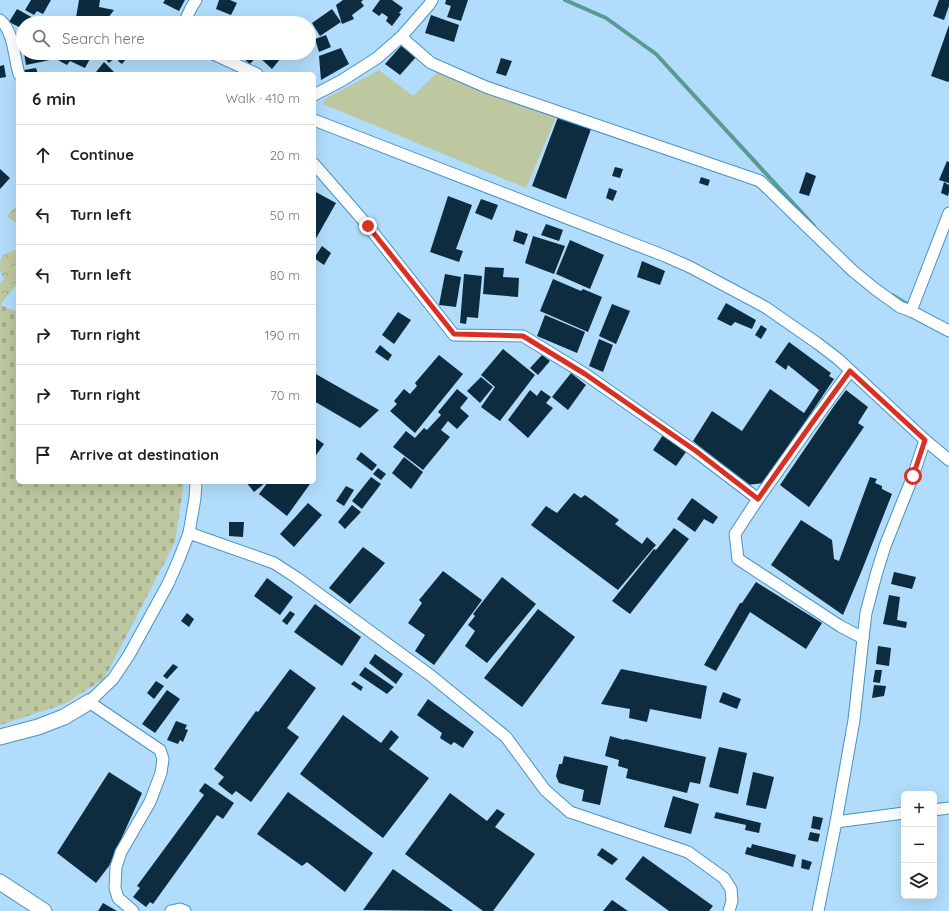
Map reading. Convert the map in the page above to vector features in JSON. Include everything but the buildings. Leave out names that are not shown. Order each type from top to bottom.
[{"type":"street","points":[[188,16],[196,0]]},
{"type":"street","points":[[316,94],[341,81],[377,58],[401,37],[432,0]]},
{"type":"street","points":[[0,20],[5,23],[11,38],[19,72]]},
{"type":"street","points":[[401,37],[431,63],[486,87],[760,181],[853,271],[875,289],[900,307],[912,307],[949,331]]},
{"type":"street","points":[[226,60],[253,72]]},
{"type":"street","points":[[316,121],[665,256],[765,307],[838,359],[925,440],[949,460]]},
{"type":"street","points":[[316,166],[368,226],[454,334],[523,336],[585,374],[696,451],[758,499]]},
{"type":"street","points":[[912,307],[949,213]]},
{"type":"street","points":[[850,371],[758,499],[736,534],[738,559],[840,626],[863,638]]},
{"type":"street","points":[[818,911],[836,822],[854,720],[866,613],[885,546],[913,476],[925,440]]},
{"type":"street","points":[[0,737],[64,717],[89,702],[113,679],[129,655],[168,584],[179,560],[189,533],[196,484]]},
{"type":"street","points":[[189,533],[274,563],[297,578],[430,675],[506,737],[545,790],[570,812],[688,852],[724,878],[731,889],[732,901],[729,911]]},
{"type":"street","points":[[89,702],[160,750],[163,759],[161,773],[150,802],[121,852],[116,866],[115,888],[118,898],[133,911]]},
{"type":"street","points":[[937,810],[949,808]]},
{"type":"street","points":[[836,822],[901,813]]},
{"type":"street","points":[[0,882],[44,911]]},
{"type":"street","points":[[171,911],[180,909],[185,911]]},
{"type":"green space","points":[[379,70],[413,96],[437,73],[556,117],[526,188],[323,104],[325,99]]},
{"type":"green space","points":[[16,206],[16,223],[7,216]]},
{"type":"green space","points":[[16,250],[16,285],[2,302],[0,308],[0,284],[4,278],[0,271],[0,262],[1,258]]},
{"type":"green space","points":[[0,305],[16,311],[16,484],[184,484],[175,542],[104,679],[64,704],[0,725]]},
{"type":"waterway","points":[[565,0],[606,18],[656,54],[814,226]]},
{"type":"waterway","points":[[892,295],[910,306]]},
{"type":"route","points":[[368,226],[454,334],[523,336],[585,374],[696,451],[758,499],[850,371],[925,440],[913,476]]}]
